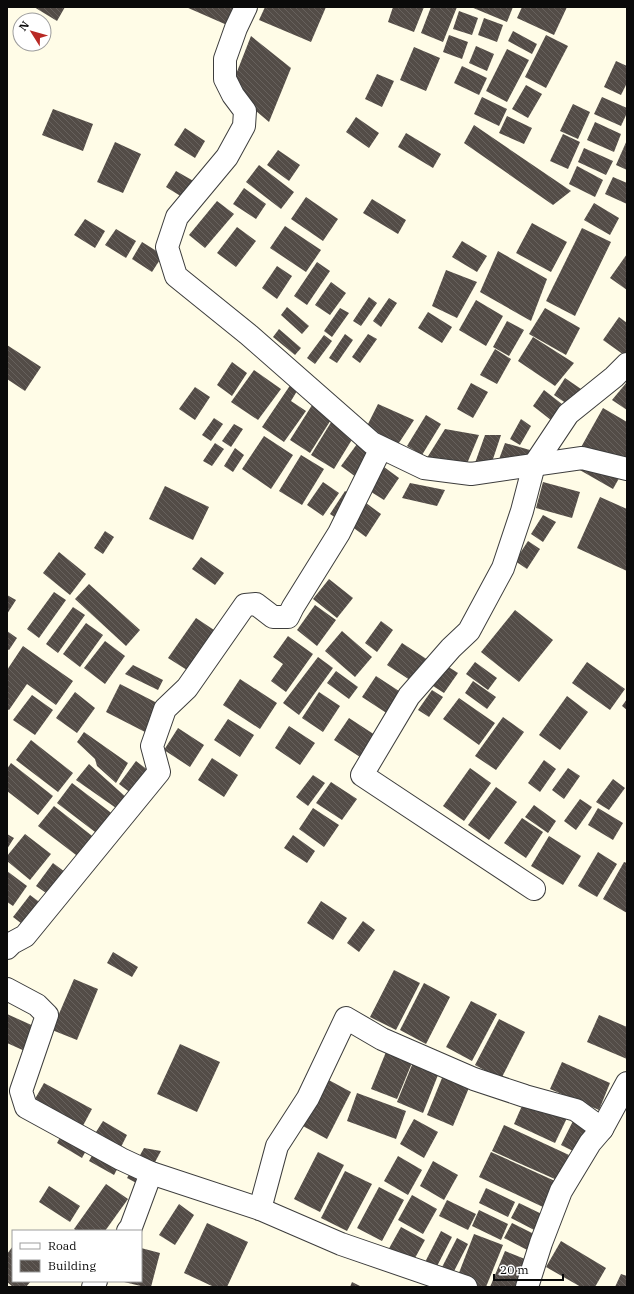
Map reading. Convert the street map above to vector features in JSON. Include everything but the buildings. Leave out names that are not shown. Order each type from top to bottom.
[{"type":"street","points":[[246,7],[236,28],[225,59],[225,79],[245,111],[244,126],[227,157],[177,217],[167,247],[176,276],[249,335],[372,443],[424,468],[471,474],[582,458],[627,469]]},
{"type":"street","points":[[534,889],[362,775],[409,696],[468,631],[472,624],[503,568],[522,511],[534,465],[568,414],[614,377],[627,364]]},
{"type":"street","points":[[7,948],[12,943],[25,936],[159,772],[152,746],[165,709],[187,688],[245,605],[256,604],[274,617],[288,617],[339,533],[381,448]]},
{"type":"street","points":[[7,989],[37,1005],[47,1015],[21,1091],[26,1107],[121,1159],[151,1173],[260,1209],[341,1244],[466,1287]]},
{"type":"street","points":[[260,1209],[277,1146],[308,1098],[346,1018],[382,1039],[474,1079],[525,1096],[576,1110],[602,1129]]},
{"type":"street","points":[[528,1287],[541,1243],[561,1191],[590,1143],[602,1129],[627,1083]]},
{"type":"street","points":[[129,1230],[151,1173]]}]
